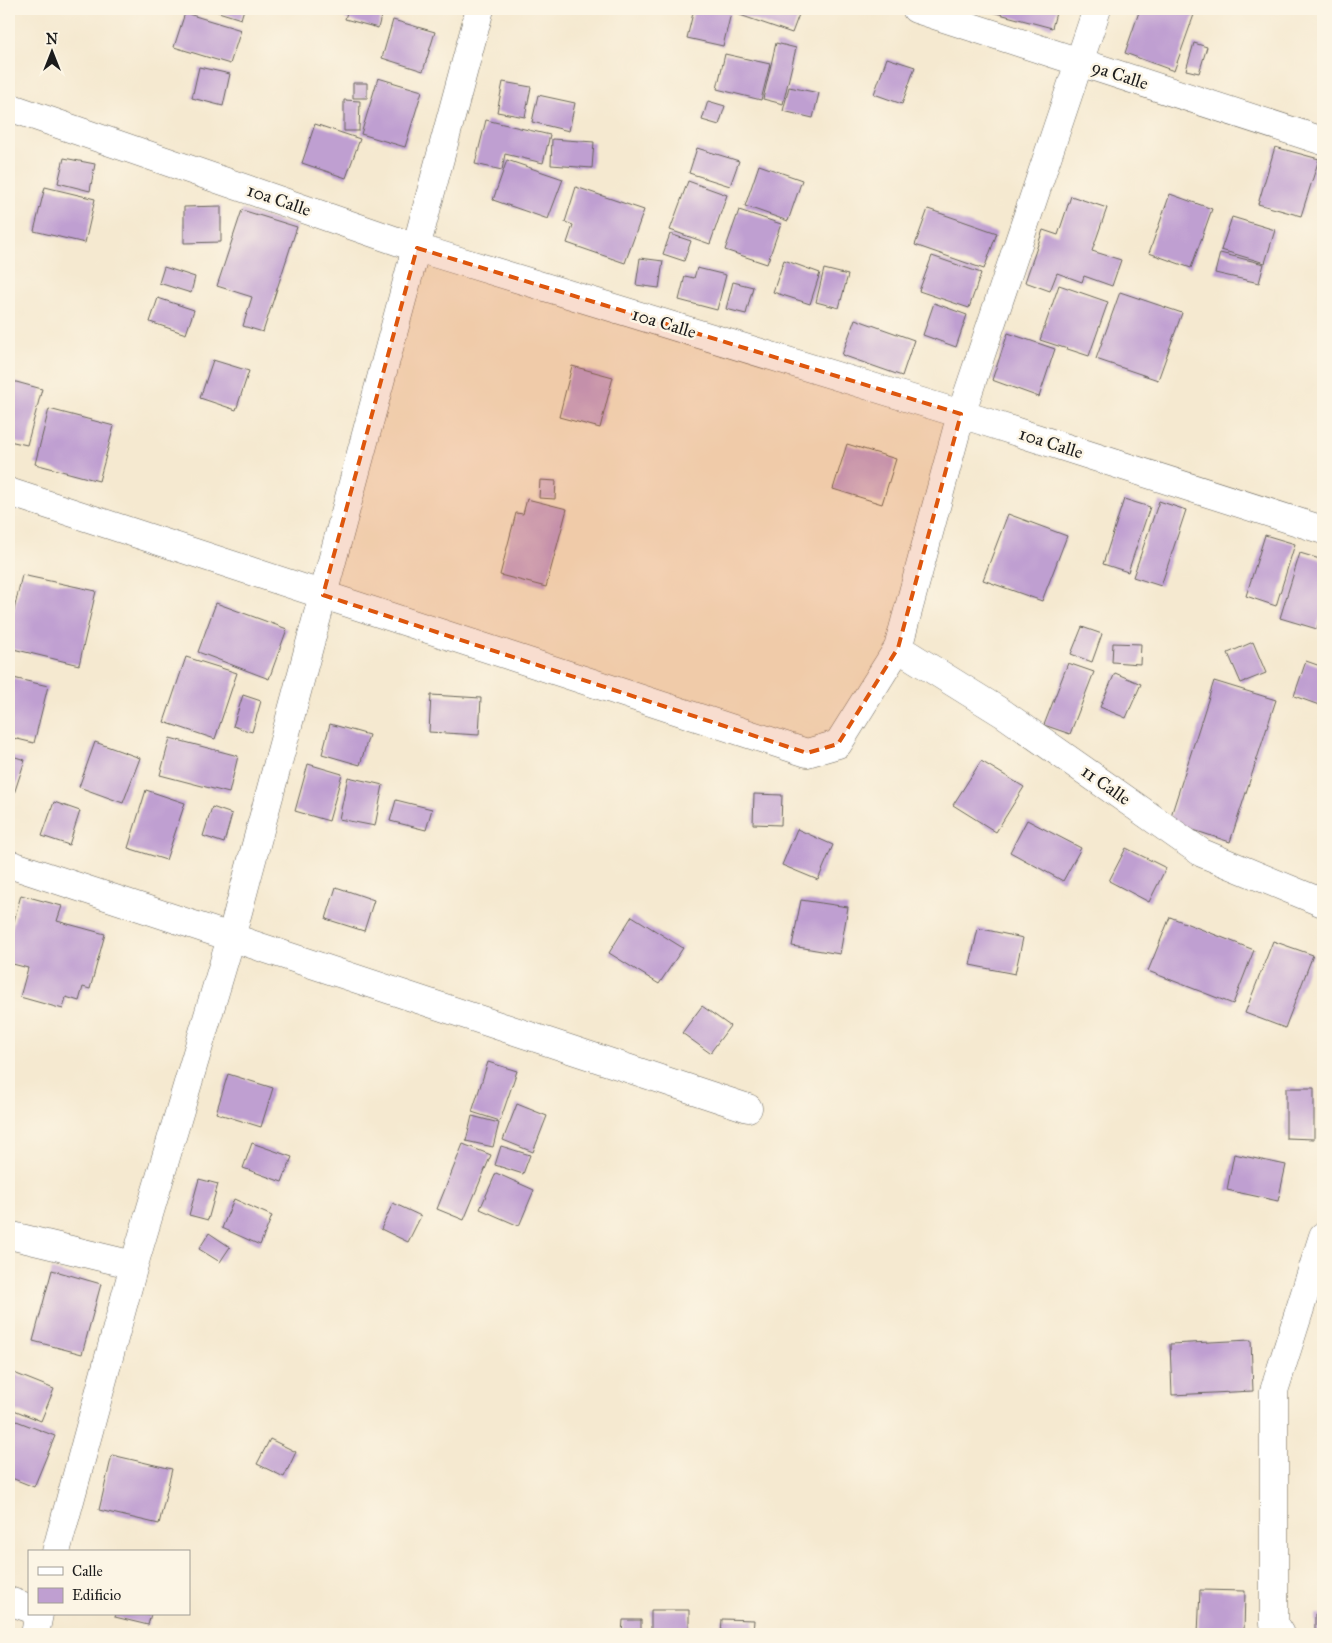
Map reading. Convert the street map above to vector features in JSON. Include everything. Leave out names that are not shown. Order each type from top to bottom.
[{"type":"street","points":[[57,1550],[134,1265],[231,938],[480,9]]},
{"type":"street","name":"9a Calle","points":[[916,9],[1323,141]]},
{"type":"street","points":[[9,492],[807,753],[838,744],[898,648],[961,414],[1097,9]]},
{"type":"street","name":"10a Calle","points":[[9,107],[417,248],[961,414],[1323,530]]},
{"type":"street","name":"11 Calle","points":[[898,648],[1004,714],[1202,853],[1323,902]]},
{"type":"street","points":[[9,864],[748,1108]]},
{"type":"street","points":[[9,1236],[134,1265]]},
{"type":"street","points":[[1280,1634],[1274,1624],[1274,1391],[1321,1253]]},
{"type":"street","points":[[9,1601],[28,1608]]},
{"type":"street","points":[[35,1634],[39,1616]]},
{"type":"highlighted area","points":[[417,248],[961,414],[898,648],[838,744],[807,753],[323,595]]},
{"type":"building","points":[[209,9],[244,9],[241,19]]},
{"type":"building","points":[[348,9],[383,9],[378,28],[345,19]]},
{"type":"building","points":[[694,9],[732,9],[723,46],[687,38]]},
{"type":"building","points":[[739,9],[801,9],[792,33],[737,14]]},
{"type":"building","points":[[993,9],[1057,9],[1052,28],[992,12]]},
{"type":"building","points":[[1140,9],[1196,9],[1174,71],[1125,53]]},
{"type":"building","points":[[185,13],[241,30],[230,64],[174,47]]},
{"type":"building","points":[[393,20],[435,32],[423,71],[382,58]]},
{"type":"building","points":[[776,43],[796,48],[783,104],[763,99]]},
{"type":"building","points":[[1194,43],[1207,47],[1199,73],[1186,70]]},
{"type":"building","points":[[725,54],[770,64],[761,100],[717,89]]},
{"type":"building","points":[[887,58],[915,67],[902,104],[874,94]]},
{"type":"building","points":[[199,67],[230,74],[223,106],[192,98]]},
{"type":"building","points":[[378,78],[422,91],[405,147],[361,134]]},
{"type":"building","points":[[503,82],[531,87],[525,117],[497,112]]},
{"type":"building","points":[[353,83],[367,83],[367,98],[353,98]]},
{"type":"building","points":[[789,87],[819,93],[813,118],[783,111]]},
{"type":"building","points":[[538,95],[575,103],[569,131],[532,122]]},
{"type":"building","points":[[344,100],[360,101],[359,131],[344,131]]},
{"type":"building","points":[[708,101],[725,106],[719,125],[702,120]]},
{"type":"building","points":[[486,120],[550,135],[543,163],[505,154],[502,170],[475,164]]},
{"type":"building","points":[[315,124],[360,139],[346,178],[302,163]]},
{"type":"building","points":[[552,139],[594,142],[592,168],[551,165]]},
{"type":"building","points":[[1275,147],[1319,159],[1301,216],[1258,204]]},
{"type":"building","points":[[697,148],[739,161],[730,186],[689,173]]},
{"type":"building","points":[[64,158],[95,164],[90,191],[58,183]]},
{"type":"building","points":[[507,160],[563,179],[548,219],[493,200]]},
{"type":"building","points":[[759,165],[802,180],[788,221],[745,206]]},
{"type":"building","points":[[688,181],[727,195],[710,244],[670,230]]},
{"type":"building","points":[[45,187],[95,199],[85,243],[34,231]]},
{"type":"building","points":[[576,187],[644,210],[625,263],[567,243],[573,225],[565,222]]},
{"type":"building","points":[[1170,194],[1212,209],[1191,268],[1149,253]]},
{"type":"building","points":[[1071,196],[1107,208],[1092,251],[1121,260],[1112,286],[1084,276],[1082,282],[1057,273],[1050,291],[1025,282],[1043,230],[1058,235]]},
{"type":"building","points":[[221,206],[221,242],[184,243],[184,207]]},
{"type":"building","points":[[928,209],[997,233],[984,269],[915,245]]},
{"type":"building","points":[[242,210],[297,227],[263,332],[243,326],[252,297],[217,286]]},
{"type":"building","points":[[739,210],[781,224],[767,264],[725,250]]},
{"type":"building","points":[[1232,217],[1275,230],[1265,263],[1221,250]]},
{"type":"building","points":[[670,234],[691,241],[684,261],[663,254]]},
{"type":"building","points":[[1220,253],[1264,264],[1259,283],[1215,273]]},
{"type":"building","points":[[932,256],[981,273],[969,308],[919,291]]},
{"type":"building","points":[[640,258],[663,261],[659,288],[636,285]]},
{"type":"building","points":[[784,260],[820,273],[810,304],[773,292]]},
{"type":"building","points":[[164,267],[195,277],[191,293],[159,283]]},
{"type":"building","points":[[697,268],[726,275],[717,310],[679,300],[685,276],[694,278]]},
{"type":"building","points":[[824,269],[848,275],[839,308],[816,302]]},
{"type":"building","points":[[733,282],[753,287],[746,314],[726,309]]},
{"type":"building","points":[[1059,285],[1108,302],[1089,356],[1040,340]]},
{"type":"building","points":[[1120,292],[1182,313],[1158,380],[1096,359]]},
{"type":"building","points":[[158,298],[194,310],[186,334],[150,322]]},
{"type":"building","points":[[934,303],[967,315],[956,347],[923,335]]},
{"type":"building","points":[[855,319],[914,340],[902,376],[842,355]]},
{"type":"building","points":[[1008,333],[1055,349],[1039,397],[992,380]]},
{"type":"building","points":[[213,360],[249,371],[236,410],[200,398]]},
{"type":"building","points":[[572,366],[613,377],[600,428],[559,417]]},
{"type":"building","points":[[9,380],[42,389],[27,445],[9,441]]},
{"type":"building","points":[[49,409],[114,426],[99,481],[35,464]]},
{"type":"building","points":[[847,444],[896,459],[882,504],[833,489]]},
{"type":"building","points":[[540,480],[556,481],[555,499],[539,498]]},
{"type":"building","points":[[527,499],[567,509],[546,587],[500,575],[516,513],[523,514]]},
{"type":"building","points":[[1124,499],[1150,507],[1128,572],[1103,564]]},
{"type":"building","points":[[1159,501],[1186,510],[1161,586],[1133,577]]},
{"type":"building","points":[[1008,514],[1067,536],[1042,601],[983,580]]},
{"type":"building","points":[[1265,535],[1295,544],[1276,606],[1246,596]]},
{"type":"building","points":[[1300,553],[1323,560],[1323,609],[1317,629],[1280,618]]},
{"type":"building","points":[[22,575],[96,591],[79,665],[9,648],[9,632]]},
{"type":"building","points":[[216,603],[287,629],[269,679],[198,652]]},
{"type":"building","points":[[1082,627],[1102,634],[1092,662],[1071,654]]},
{"type":"building","points":[[1253,642],[1266,673],[1241,683],[1228,653]]},
{"type":"building","points":[[1113,643],[1141,644],[1140,664],[1112,662]]},
{"type":"building","points":[[186,657],[237,673],[215,739],[164,722]]},
{"type":"building","points":[[1306,661],[1323,667],[1323,692],[1319,705],[1294,696]]},
{"type":"building","points":[[1068,663],[1094,672],[1070,734],[1044,725]]},
{"type":"building","points":[[1115,673],[1141,684],[1126,718],[1100,707]]},
{"type":"building","points":[[9,677],[48,686],[34,743],[9,737]]},
{"type":"building","points":[[1214,681],[1276,700],[1230,842],[1169,822]]},
{"type":"building","points":[[243,695],[261,701],[252,732],[233,726]]},
{"type":"building","points":[[431,695],[481,698],[479,735],[429,732]]},
{"type":"building","points":[[330,724],[369,735],[360,765],[322,754]]},
{"type":"building","points":[[170,738],[238,756],[229,793],[160,775]]},
{"type":"building","points":[[95,742],[140,758],[123,803],[79,787]]},
{"type":"building","points":[[9,755],[25,760],[9,809]]},
{"type":"building","points":[[981,761],[1024,787],[996,832],[953,805]]},
{"type":"building","points":[[308,764],[342,774],[329,821],[295,811]]},
{"type":"building","points":[[348,777],[383,785],[375,826],[339,819]]},
{"type":"building","points":[[146,790],[185,803],[166,860],[128,848]]},
{"type":"building","points":[[754,794],[782,795],[781,825],[753,824]]},
{"type":"building","points":[[396,800],[432,809],[426,830],[390,821]]},
{"type":"building","points":[[54,802],[80,811],[69,845],[42,836]]},
{"type":"building","points":[[212,807],[232,814],[224,843],[203,836]]},
{"type":"building","points":[[1027,820],[1081,848],[1063,881],[1010,852]]},
{"type":"building","points":[[797,829],[833,845],[818,880],[782,865]]},
{"type":"building","points":[[1126,848],[1166,868],[1149,902],[1109,881]]},
{"type":"building","points":[[336,887],[374,900],[364,931],[326,919]]},
{"type":"building","points":[[21,895],[62,906],[57,921],[105,934],[90,989],[83,987],[79,1001],[66,997],[63,1009],[20,997],[28,968],[9,963],[9,939]]},
{"type":"building","points":[[801,900],[848,907],[840,954],[792,946]]},
{"type":"building","points":[[632,916],[683,948],[659,984],[609,953]]},
{"type":"building","points":[[1170,917],[1254,950],[1233,1004],[1148,971]]},
{"type":"building","points":[[978,928],[1023,938],[1015,974],[970,965]]},
{"type":"building","points":[[1273,941],[1313,955],[1285,1028],[1245,1013]]},
{"type":"building","points":[[702,1006],[730,1026],[710,1053],[682,1033]]},
{"type":"building","points":[[488,1062],[517,1071],[500,1121],[472,1112]]},
{"type":"building","points":[[228,1074],[273,1088],[261,1127],[216,1113]]},
{"type":"building","points":[[1286,1088],[1314,1088],[1314,1139],[1286,1138]]},
{"type":"building","points":[[517,1104],[547,1116],[533,1152],[503,1140]]},
{"type":"building","points":[[472,1116],[499,1123],[493,1147],[466,1141]]},
{"type":"building","points":[[252,1143],[292,1157],[282,1182],[243,1168]]},
{"type":"building","points":[[463,1144],[491,1155],[464,1220],[437,1209]]},
{"type":"building","points":[[501,1146],[530,1155],[523,1174],[495,1165]]},
{"type":"building","points":[[1234,1154],[1286,1165],[1278,1201],[1227,1190]]},
{"type":"building","points":[[496,1173],[534,1190],[519,1226],[480,1209]]},
{"type":"building","points":[[199,1179],[218,1184],[208,1220],[189,1215]]},
{"type":"building","points":[[234,1199],[272,1216],[260,1245],[222,1228]]},
{"type":"building","points":[[393,1203],[421,1216],[408,1242],[381,1229]]},
{"type":"building","points":[[209,1233],[230,1247],[220,1262],[199,1249]]},
{"type":"building","points":[[52,1270],[101,1284],[82,1354],[33,1341]]},
{"type":"building","points":[[1251,1340],[1253,1391],[1172,1395],[1170,1344]]},
{"type":"building","points":[[9,1371],[54,1389],[41,1421],[9,1408]]},
{"type":"building","points":[[9,1418],[55,1436],[34,1487],[9,1477]]},
{"type":"building","points":[[270,1439],[296,1452],[284,1477],[257,1464]]},
{"type":"building","points":[[112,1455],[172,1469],[159,1524],[99,1510]]},
{"type":"building","points":[[1200,1590],[1245,1591],[1244,1634],[1198,1634]]},
{"type":"building","points":[[651,1610],[689,1610],[689,1634],[651,1634]]},
{"type":"building","points":[[1315,1614],[1323,1614],[1323,1634],[1315,1634]]},
{"type":"building","points":[[115,1616],[150,1616],[148,1625]]},
{"type":"building","points":[[722,1619],[754,1620],[753,1634],[721,1634]]},
{"type":"building","points":[[623,1620],[641,1620],[641,1634],[622,1634]]},
{"type":"building","points":[[553,1631],[553,1634],[523,1634],[523,1633]]}]
